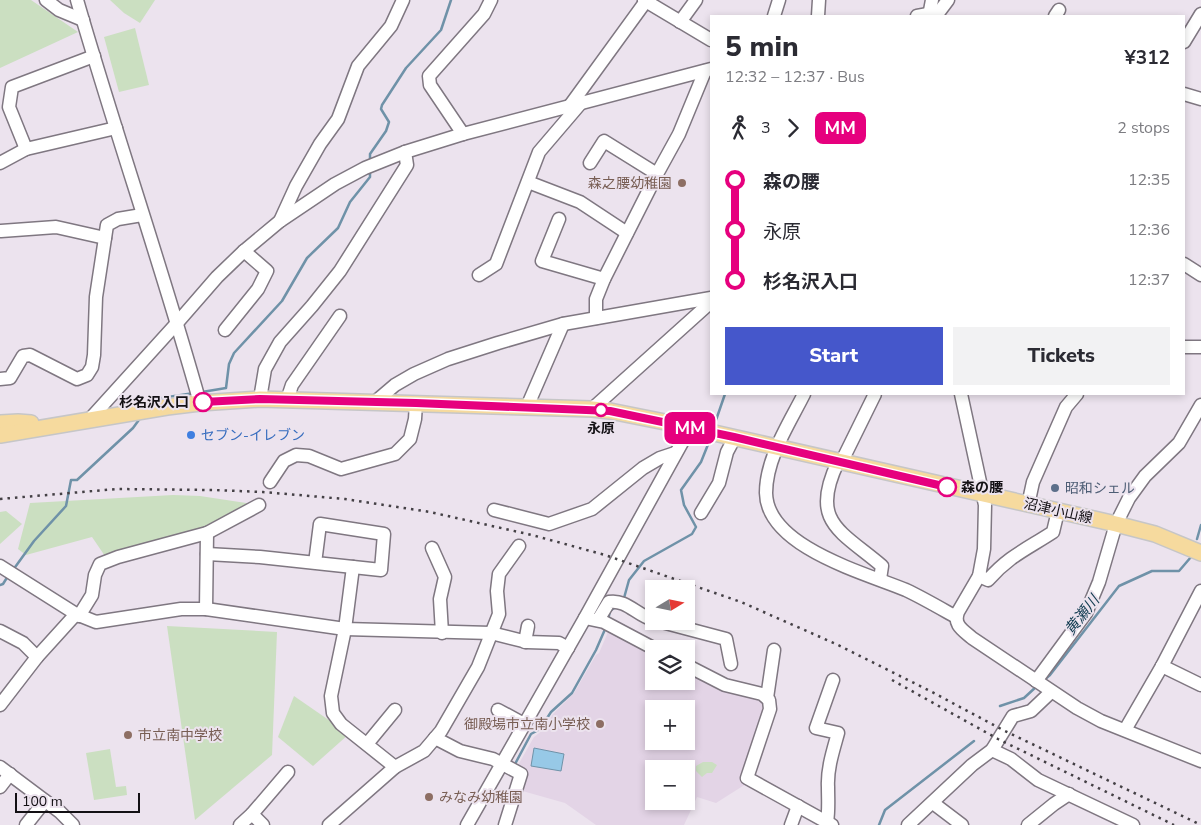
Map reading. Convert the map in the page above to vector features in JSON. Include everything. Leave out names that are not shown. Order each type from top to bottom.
[{"type":"main road","name":"沼津小山線","points":[[0,435],[52,425],[200,403],[260,399],[592,409],[610,411],[734,437],[1116,524],[1155,534],[1201,552]]},
{"type":"main road","name":"沼津小山線","points":[[0,423],[18,422],[52,425]]},
{"type":"street","points":[[46,0],[59,10],[83,20]]},
{"type":"street","points":[[77,0],[142,215],[178,323],[200,403]]},
{"type":"street","points":[[280,221],[296,186],[320,144],[338,119],[358,66],[391,26],[403,0]]},
{"type":"street","points":[[463,134],[430,85],[430,76],[484,14],[491,0]]},
{"type":"street","points":[[680,22],[696,0]]},
{"type":"street","points":[[774,15],[779,0]]},
{"type":"street","points":[[818,15],[819,0]]},
{"type":"street","points":[[925,15],[932,0]]},
{"type":"street","points":[[925,15],[939,12],[948,0]]},
{"type":"street","points":[[479,275],[496,264],[539,152],[575,105],[645,1],[710,39]]},
{"type":"street","points":[[1185,40],[1201,14]]},
{"type":"street","points":[[26,149],[9,107],[12,87],[94,56]]},
{"type":"street","points":[[90,419],[217,278],[244,251],[280,221],[335,184],[365,168],[405,152],[463,134],[708,70]]},
{"type":"street","points":[[596,318],[596,299],[604,279],[679,134],[708,70]]},
{"type":"street","points":[[1185,94],[1201,99]]},
{"type":"street","points":[[0,163],[26,149],[116,128]]},
{"type":"street","points":[[590,162],[604,142],[657,174]]},
{"type":"street","points":[[260,399],[265,369],[280,342],[340,271],[407,165],[405,152]]},
{"type":"street","points":[[528,182],[580,202],[627,233]]},
{"type":"street","points":[[0,379],[10,378],[23,356],[30,355],[77,379],[87,375],[92,367],[94,356],[96,297],[107,225],[118,219],[142,215]]},
{"type":"street","points":[[559,219],[542,261],[604,279]]},
{"type":"street","points":[[1,230],[56,227],[105,238]]},
{"type":"street","points":[[225,330],[258,289],[267,271],[244,251]]},
{"type":"street","points":[[1185,265],[1201,275]]},
{"type":"street","points":[[375,402],[395,385],[414,374],[448,359],[563,324],[710,298]]},
{"type":"street","points":[[592,409],[710,303]]},
{"type":"street","points":[[287,400],[292,385],[340,316]]},
{"type":"street","points":[[527,407],[563,324]]},
{"type":"street","points":[[1185,347],[1201,347]]},
{"type":"street","points":[[803,395],[776,448],[770,468],[766,493],[769,509],[777,522],[805,548],[862,574],[880,579],[909,592],[956,617]]},
{"type":"street","points":[[874,395],[839,462],[826,496],[827,513],[833,524],[882,566],[880,579]]},
{"type":"street","points":[[961,395],[985,505],[984,549],[980,576],[956,617],[958,625],[972,638],[1044,687],[1101,721],[1201,761]]},
{"type":"street","points":[[1028,505],[1033,482],[1066,407],[1076,395]]},
{"type":"street","points":[[270,482],[284,461],[296,455],[310,456],[341,469],[395,454],[410,439],[415,419],[416,403]]},
{"type":"street","points":[[908,825],[972,765],[992,750],[1013,716],[1031,711],[1086,613],[1100,582],[1116,524],[1129,498],[1145,476],[1179,443],[1201,405]]},
{"type":"street","points":[[467,825],[585,618],[690,428]]},
{"type":"street","points":[[701,512],[719,483],[726,452],[734,437]]},
{"type":"street","points":[[494,510],[549,524],[592,509],[642,468],[660,458],[675,453]]},
{"type":"street","points":[[0,705],[37,657],[78,615],[92,595],[95,575],[100,564],[118,557],[207,533],[259,505]]},
{"type":"street","points":[[980,576],[988,580],[1013,556],[1054,532],[1058,511]]},
{"type":"street","points":[[207,554],[260,557],[315,563],[380,570],[384,534],[320,524],[315,563]]},
{"type":"street","points":[[206,609],[207,533]]},
{"type":"street","points":[[328,825],[394,767],[424,751],[441,731],[478,667],[499,614],[497,592],[499,574],[519,546]]},
{"type":"street","points":[[432,548],[445,577],[440,599],[442,633]]},
{"type":"street","points":[[0,566],[78,615],[96,622],[181,609],[206,609],[345,629],[491,633],[525,642],[559,643],[568,648]]},
{"type":"street","points":[[352,567],[345,629],[331,696],[334,713],[341,724],[394,767]]},
{"type":"street","points":[[1125,730],[1162,666],[1201,591]]},
{"type":"street","points":[[605,623],[609,602],[614,601],[623,603],[645,617]]},
{"type":"street","points":[[585,618],[605,623],[645,644]]},
{"type":"street","points":[[525,642],[528,626]]},
{"type":"street","points":[[692,630],[726,639],[730,664]]},
{"type":"street","points":[[0,631],[23,643],[37,657]]},
{"type":"street","points":[[767,698],[774,650]]},
{"type":"street","points":[[1162,666],[1201,685]]},
{"type":"street","points":[[695,670],[725,685],[762,694],[769,700],[770,709],[747,778],[830,824]]},
{"type":"street","points":[[830,824],[828,786],[831,757],[838,733],[816,728],[833,680]]},
{"type":"street","points":[[366,744],[394,710]]},
{"type":"street","points":[[498,710],[524,724]]},
{"type":"street","points":[[435,738],[460,751],[493,759],[520,774],[505,825]]},
{"type":"street","points":[[992,750],[1011,759],[1038,780],[1133,825]]},
{"type":"street","points":[[1186,754],[1194,766],[1201,770]]},
{"type":"street","points":[[0,787],[5,771],[60,812],[73,825]]},
{"type":"street","points":[[240,825],[252,814],[288,772]]},
{"type":"street","points":[[1028,825],[1069,794]]},
{"type":"street","points":[[26,825],[45,801]]},
{"type":"street","points":[[933,803],[962,825]]},
{"type":"street","points":[[791,825],[798,806]]},
{"type":"street","points":[[252,814],[263,825]]},
{"type":"shaded area","name":"御殿場市立南小学校","points":[[614,631],[645,648],[645,690],[695,690],[695,674],[758,698],[765,706],[746,784],[716,803],[697,797],[695,801],[695,760],[645,760],[645,810],[691,810],[684,825],[596,825],[565,803],[519,790],[517,767],[534,737],[543,730],[553,714],[574,693],[599,653],[608,632]]},
{"type":"green space","points":[[0,0],[31,0],[78,32],[0,68]]},
{"type":"green space","points":[[110,0],[155,0],[140,23],[124,13]]},
{"type":"green space","points":[[135,28],[149,85],[119,92],[104,37]]},
{"type":"green space","points":[[173,495],[200,496],[259,505],[209,530],[107,559],[92,537],[26,555],[18,549],[30,503]]},
{"type":"green space","points":[[6,511],[22,524],[0,544],[0,512]]},
{"type":"green space","points":[[167,626],[277,632],[272,755],[195,820]]},
{"type":"green space","points":[[294,696],[349,734],[313,766],[278,737]]},
{"type":"green space","points":[[110,749],[116,787],[126,786],[127,795],[94,800],[86,753]]},
{"type":"green space","points":[[703,762],[712,762],[717,765],[712,773],[707,773],[702,777],[696,771],[696,766]]},
{"type":"water","points":[[534,748],[564,754],[561,771],[531,766]]},
{"type":"waterway","points":[[370,163],[370,154],[386,131],[389,122],[381,109],[382,105],[406,68],[441,30],[451,0]]},
{"type":"waterway","points":[[202,392],[226,388],[229,364],[234,353],[282,301],[307,258],[338,228],[350,202],[370,177],[370,171]]},
{"type":"waterway","points":[[152,403],[155,399],[194,393]]},
{"type":"waterway","points":[[715,423],[725,395]]},
{"type":"waterway","points":[[13,570],[34,541],[66,506],[71,480],[77,480],[133,428],[141,417]]},
{"type":"waterway","points":[[624,598],[629,580],[644,561],[692,534],[696,527],[684,505],[681,490],[701,462],[709,442]]},
{"type":"waterway","name":"黄瀬川","points":[[1197,539],[1201,525]]},
{"type":"waterway","name":"黄瀬川","points":[[1043,681],[1050,675],[1119,586],[1152,571],[1179,571],[1191,557]]},
{"type":"waterway","points":[[0,585],[3,584],[8,576]]},
{"type":"waterway","points":[[608,620],[610,611],[614,608]]},
{"type":"waterway","points":[[515,764],[531,734],[540,729],[551,712],[572,693],[596,650],[606,627]]},
{"type":"waterway","name":"黄瀬川","points":[[1000,706],[1024,698],[1037,686]]},
{"type":"waterway","name":"黄瀬川","points":[[879,825],[885,810],[974,741]]},
{"type":"railway","points":[[0,499],[117,489],[263,492],[345,499],[430,512],[532,535],[605,555],[741,602],[836,644],[1003,730],[1201,825]]},
{"type":"railway","points":[[892,680],[998,739],[1174,825]]},
{"type":"bus line","name":"MM","points":[[203,402],[260,399],[610,411],[734,437],[947,487]]},
{"type":"place","name":"森之腰幼稚園","points":[[682,183]]},
{"type":"place","name":"杉名沢入口","points":[[203,402]]},
{"type":"place","name":"永原","points":[[601,410]]},
{"type":"place","name":"セブン-イレブン","points":[[191,435]]},
{"type":"place","name":"森の腰","points":[[947,487]]},
{"type":"place","name":"昭和シェル","points":[[1055,488]]},
{"type":"place","name":"御殿場市立南小学校","points":[[600,724]]},
{"type":"place","name":"市立南中学校","points":[[128,735]]},
{"type":"place","name":"みなみ幼稚園","points":[[429,797]]}]
